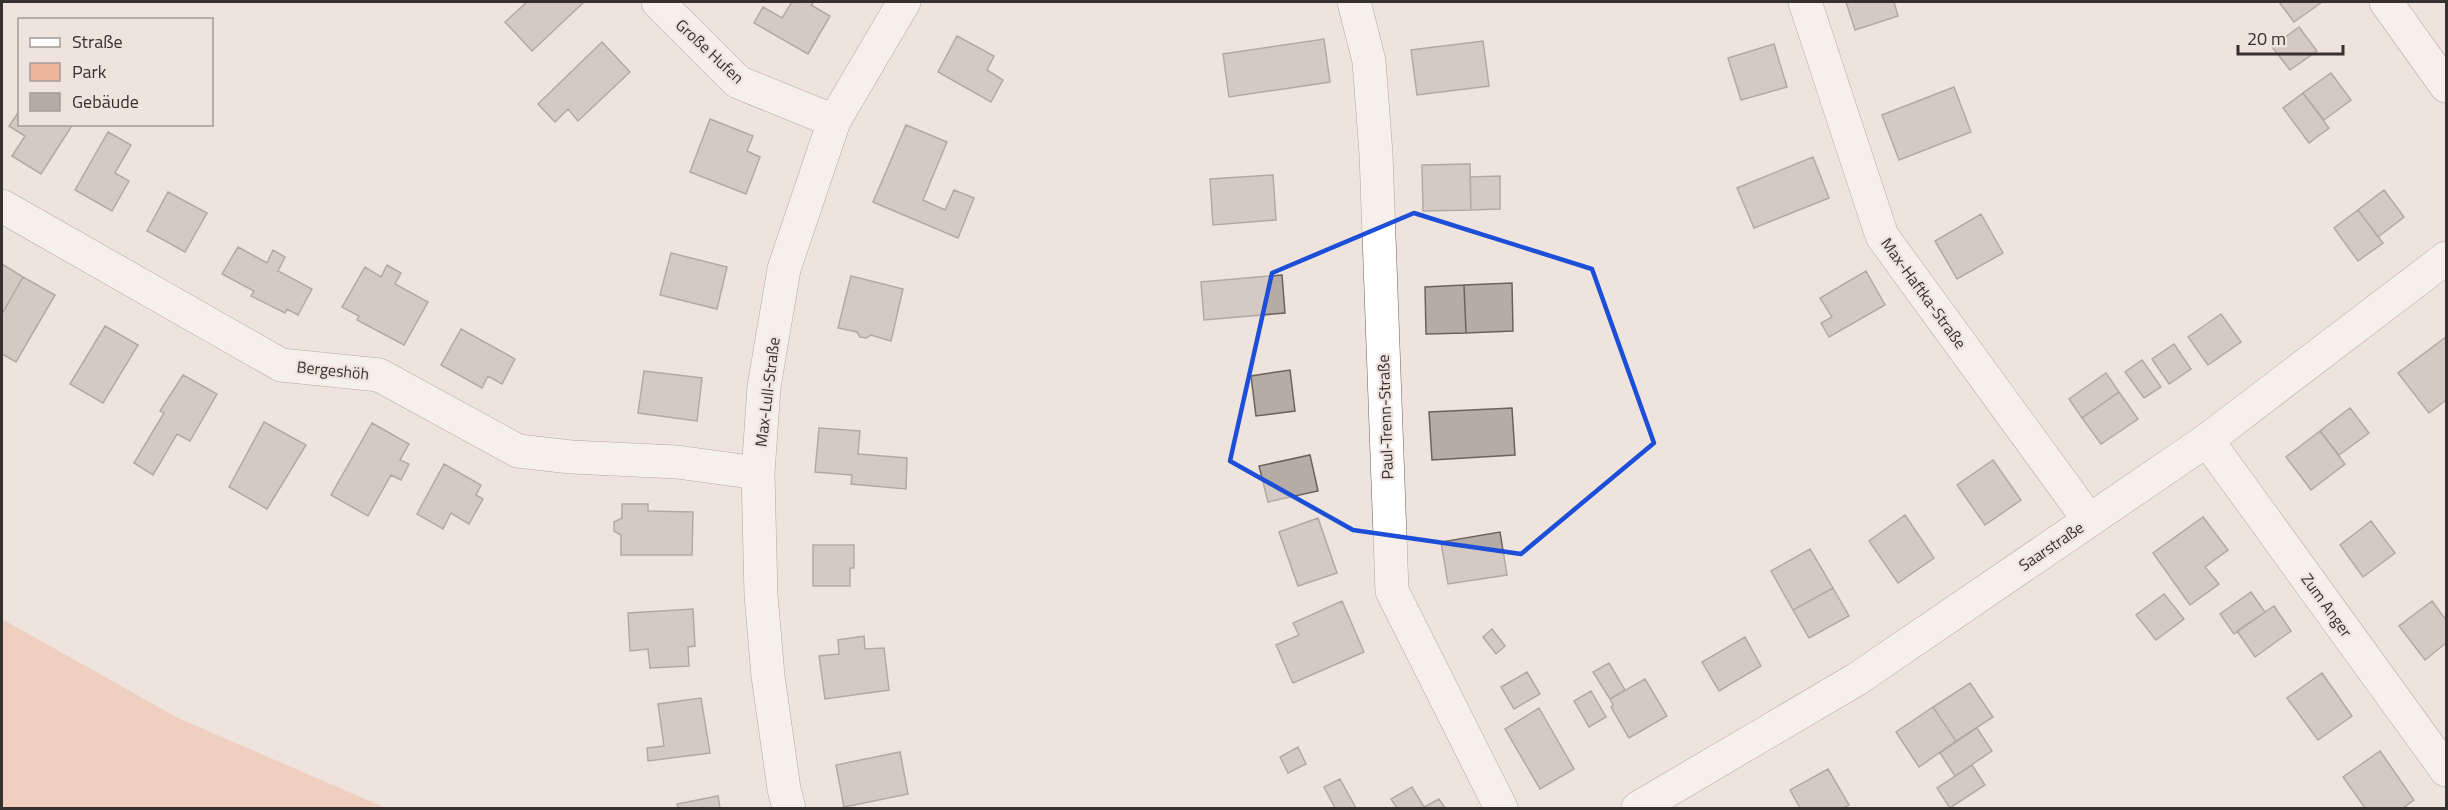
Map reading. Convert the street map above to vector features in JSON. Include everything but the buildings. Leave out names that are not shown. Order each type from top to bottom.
[{"type":"street","name":"Große Hufen","points":[[658,2],[738,82],[834,121]]},
{"type":"street","name":"Max-Lull-Straße","points":[[789,808],[784,789],[768,676],[761,595],[758,473],[764,387],[784,269],[834,121],[904,2]]},
{"type":"street","name":"Paul-Trenn-Straße","points":[[1354,2],[1369,61],[1376,154],[1392,591],[1501,808]]},
{"type":"street","name":"Max-Haftka-Straße","points":[[1805,2],[1882,236],[2090,520]]},
{"type":"street","points":[[2386,2],[2446,87]]},
{"type":"street","name":"Bergeshöh","points":[[2,206],[281,365],[379,375],[518,451],[570,457],[677,462],[758,473]]},
{"type":"street","name":"Saarstraße","points":[[1638,808],[1857,679],[2206,440],[2446,258]]},
{"type":"street","name":"Zum Anger","points":[[2206,440],[2446,770]]},
{"type":"highlighted area","points":[[1414,213],[1592,269],[1654,443],[1521,554],[1353,530],[1230,461],[1272,273]]},
{"type":"green space","points":[[2,619],[178,718],[386,808],[2,808]]}]
